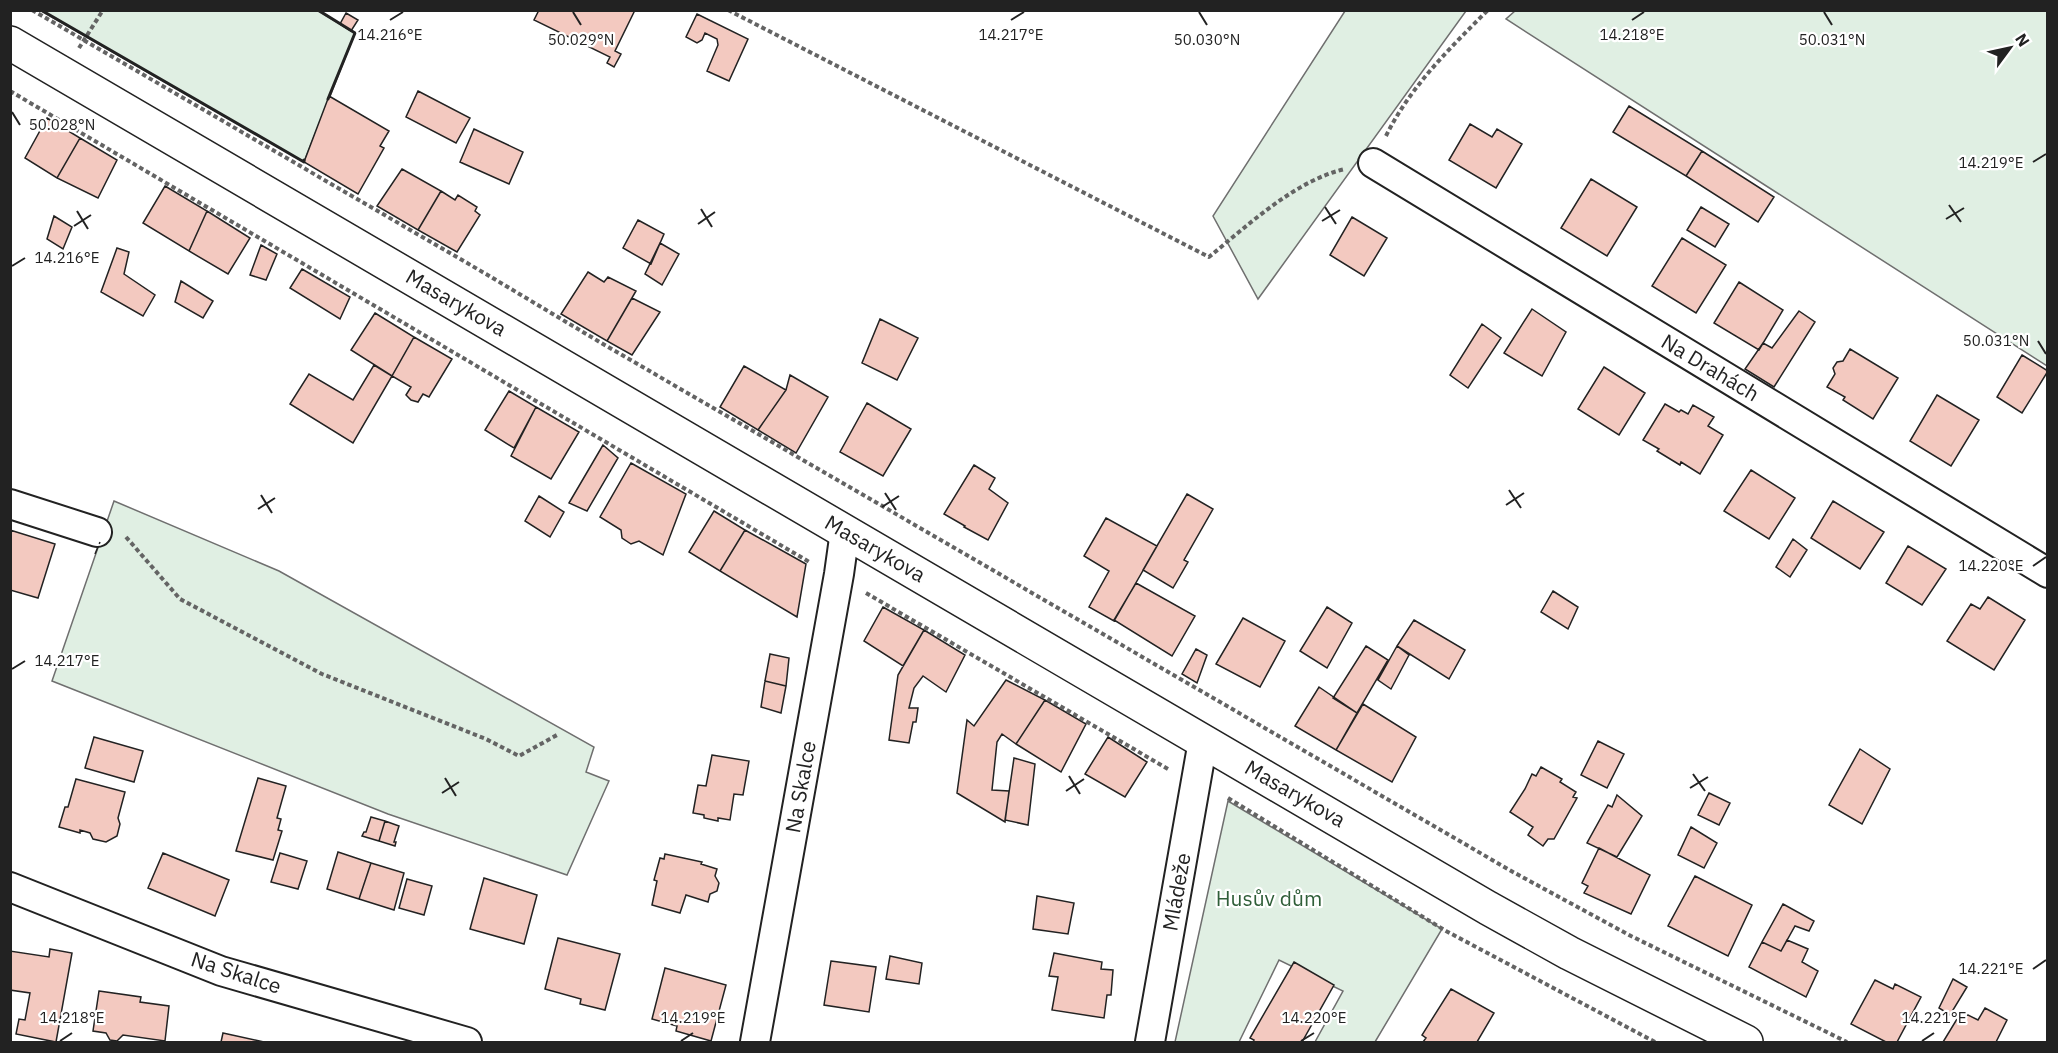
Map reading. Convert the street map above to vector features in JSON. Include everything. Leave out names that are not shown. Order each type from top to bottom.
[{"type":"main road","name":"Masarykova","points":[[10,43],[1569,953],[1746,1042]]},
{"type":"street","name":"Na Drahách","points":[[1373,163],[2048,573]]},
{"type":"street","points":[[10,504],[98,532]]},
{"type":"street","name":"Na Skalce","points":[[756,1042],[845,531]]},
{"type":"street","name":"Mládeže","points":[[1150,1042],[1203,741]]},
{"type":"street","name":"Na Skalce","points":[[10,887],[221,971],[467,1042]]},
{"type":"path","points":[[32,10],[1513,872],[1631,936],[1847,1042]]},
{"type":"path","points":[[63,73],[103,10]]},
{"type":"path","points":[[728,10],[1209,257],[1265,212],[1327,173],[1373,163],[1397,113],[1448,50],[1488,10]]},
{"type":"path","points":[[10,91],[815,565]]},
{"type":"path","points":[[98,532],[107,526],[119,529],[180,599],[322,674],[486,739],[519,756],[558,735]]},
{"type":"path","points":[[858,589],[1176,774]]},
{"type":"path","points":[[1228,798],[1446,931],[1654,1042]]},
{"type":"green space","points":[[41,11],[318,11],[355,33],[304,162]]},
{"type":"green space","points":[[1345,11],[1466,11],[1258,299],[1213,216]]},
{"type":"green space","points":[[1515,11],[2047,11],[2047,366],[1506,19]]},
{"type":"green space","points":[[114,501],[279,571],[594,747],[586,772],[609,781],[567,875],[388,814],[52,681]]},
{"type":"green space","name":"Husův dům","points":[[1228,801],[1442,929],[1375,1042],[1315,1042],[1343,991],[1279,960],[1239,1042],[1175,1042]]},
{"type":"building","points":[[539,10],[635,10],[615,51],[621,54],[614,67],[607,63],[610,57],[534,20]]},
{"type":"building","points":[[346,13],[358,20],[351,31],[340,24]]},
{"type":"building","points":[[697,14],[748,39],[729,81],[707,71],[718,45],[717,39],[705,33],[702,40],[697,43],[686,37]]},
{"type":"building","points":[[418,91],[470,118],[456,143],[406,117]]},
{"type":"building","points":[[329,96],[389,131],[380,146],[384,148],[358,194],[304,162]]},
{"type":"building","points":[[1629,106],[1702,151],[1686,176],[1613,132]]},
{"type":"building","points":[[47,118],[80,138],[57,178],[25,158]]},
{"type":"building","points":[[1470,124],[1492,137],[1497,129],[1522,144],[1496,188],[1449,160]]},
{"type":"building","points":[[474,129],[523,152],[509,184],[460,162]]},
{"type":"building","points":[[80,138],[117,160],[98,198],[57,178]]},
{"type":"building","points":[[1702,151],[1774,197],[1758,222],[1686,176]]},
{"type":"building","points":[[402,169],[441,191],[418,230],[377,206]]},
{"type":"building","points":[[1591,179],[1637,207],[1607,256],[1561,228]]},
{"type":"building","points":[[165,186],[207,211],[189,251],[143,223]]},
{"type":"building","points":[[441,191],[455,200],[458,195],[477,207],[475,211],[480,215],[457,252],[418,230]]},
{"type":"building","points":[[1701,207],[1729,224],[1715,247],[1687,230]]},
{"type":"building","points":[[207,211],[250,238],[228,274],[189,251]]},
{"type":"building","points":[[54,216],[72,227],[63,249],[47,239]]},
{"type":"building","points":[[1352,217],[1387,238],[1364,276],[1330,255]]},
{"type":"building","points":[[638,220],[664,234],[651,264],[623,248]]},
{"type":"building","points":[[1682,238],[1726,265],[1696,313],[1652,286]]},
{"type":"building","points":[[660,243],[679,254],[662,285],[645,274]]},
{"type":"building","points":[[261,245],[277,254],[266,280],[250,275]]},
{"type":"building","points":[[117,248],[129,252],[124,274],[155,295],[143,316],[101,292]]},
{"type":"building","points":[[302,269],[350,297],[340,319],[290,288]]},
{"type":"building","points":[[588,272],[604,282],[608,277],[636,291],[607,341],[561,314]]},
{"type":"building","points":[[181,281],[213,301],[203,318],[175,302]]},
{"type":"building","points":[[1739,282],[1783,310],[1759,350],[1714,323]]},
{"type":"building","points":[[632,298],[660,312],[632,355],[607,341]]},
{"type":"building","points":[[1532,309],[1566,332],[1542,376],[1504,353]]},
{"type":"building","points":[[1799,311],[1815,322],[1774,387],[1745,369],[1763,343],[1772,348]]},
{"type":"building","points":[[375,313],[414,337],[392,376],[351,350]]},
{"type":"building","points":[[880,319],[918,338],[897,380],[862,363]]},
{"type":"building","points":[[1482,324],[1501,338],[1468,388],[1450,375]]},
{"type":"building","points":[[414,337],[452,359],[429,397],[423,394],[418,402],[406,395],[411,387],[392,376]]},
{"type":"building","points":[[1850,349],[1898,378],[1873,419],[1843,400],[1845,397],[1827,387],[1835,374],[1833,368],[1837,362],[1843,361]]},
{"type":"building","points":[[2022,355],[2048,371],[2022,413],[1997,397]]},
{"type":"building","points":[[374,365],[392,376],[353,443],[290,404],[309,374],[353,400]]},
{"type":"building","points":[[744,366],[786,390],[758,430],[720,407]]},
{"type":"building","points":[[1604,367],[1645,393],[1619,435],[1578,409]]},
{"type":"building","points":[[790,375],[828,397],[796,453],[758,430],[786,390]]},
{"type":"building","points":[[509,391],[536,407],[514,448],[485,430]]},
{"type":"building","points":[[1937,395],[1979,420],[1951,466],[1910,441]]},
{"type":"building","points":[[867,403],[911,429],[883,476],[840,452]]},
{"type":"building","points":[[1665,404],[1688,414],[1693,405],[1714,417],[1708,426],[1723,435],[1700,474],[1681,462],[1680,465],[1643,440]]},
{"type":"building","points":[[536,407],[579,432],[551,479],[511,456]]},
{"type":"building","points":[[603,445],[618,458],[587,511],[569,503]]},
{"type":"building","points":[[631,463],[686,494],[663,555],[639,541],[631,544],[622,538],[621,530],[600,517]]},
{"type":"building","points":[[974,465],[995,478],[989,489],[1008,503],[988,540],[944,514]]},
{"type":"building","points":[[1751,470],[1795,498],[1769,539],[1724,511]]},
{"type":"building","points":[[1187,494],[1213,509],[1184,560],[1188,562],[1173,588],[1143,570]]},
{"type":"building","points":[[539,496],[564,512],[550,537],[525,521]]},
{"type":"building","points":[[1833,501],[1884,532],[1860,569],[1811,538]]},
{"type":"building","points":[[714,511],[745,530],[720,571],[689,552]]},
{"type":"building","points":[[1106,518],[1157,546],[1114,621],[1089,607],[1109,571],[1084,556]]},
{"type":"building","points":[[10,530],[55,544],[38,598],[10,590]]},
{"type":"building","points":[[745,530],[806,564],[797,617],[720,571]]},
{"type":"building","points":[[1793,539],[1807,550],[1790,577],[1776,567]]},
{"type":"building","points":[[1908,546],[1946,569],[1922,605],[1886,583]]},
{"type":"building","points":[[1136,583],[1195,616],[1172,656],[1114,620]]},
{"type":"building","points":[[1553,591],[1578,607],[1568,629],[1541,612]]},
{"type":"building","points":[[1988,597],[2025,620],[1994,670],[1947,641],[1971,604],[1980,609]]},
{"type":"building","points":[[883,607],[924,630],[903,666],[864,641]]},
{"type":"building","points":[[1327,607],[1352,623],[1327,668],[1300,651]]},
{"type":"building","points":[[1243,618],[1285,641],[1260,687],[1216,664]]},
{"type":"building","points":[[1414,620],[1465,650],[1449,679],[1397,646]]},
{"type":"building","points":[[924,630],[965,655],[946,692],[923,676],[914,688],[909,708],[918,708],[909,743],[889,740],[898,675]]},
{"type":"building","points":[[1366,646],[1388,660],[1357,713],[1333,698]]},
{"type":"building","points":[[1397,646],[1409,655],[1391,689],[1378,680]]},
{"type":"building","points":[[1196,649],[1207,655],[1197,683],[1182,674]]},
{"type":"building","points":[[770,654],[789,658],[786,686],[765,681]]},
{"type":"building","points":[[1006,680],[1045,700],[1016,744],[1002,734],[997,742],[992,790],[1009,791],[1005,822],[957,793],[967,720],[974,726]]},
{"type":"building","points":[[765,681],[786,686],[781,713],[761,707]]},
{"type":"building","points":[[1319,687],[1357,713],[1336,750],[1295,726]]},
{"type":"building","points":[[1045,700],[1086,724],[1061,772],[1016,744]]},
{"type":"building","points":[[1363,704],[1416,737],[1392,782],[1336,750]]},
{"type":"building","points":[[94,737],[143,751],[134,782],[85,768]]},
{"type":"building","points":[[1108,737],[1147,762],[1125,797],[1085,774]]},
{"type":"building","points":[[1598,741],[1624,754],[1607,788],[1581,775]]},
{"type":"building","points":[[1860,749],[1890,769],[1862,824],[1829,805]]},
{"type":"building","points":[[712,755],[749,761],[743,795],[734,794],[730,820],[718,818],[718,821],[693,813],[698,785],[706,786]]},
{"type":"building","points":[[1014,758],[1035,764],[1028,825],[1005,820]]},
{"type":"building","points":[[1541,767],[1562,779],[1560,782],[1576,792],[1573,797],[1577,798],[1554,839],[1548,839],[1543,846],[1528,835],[1533,827],[1510,812],[1532,774],[1536,776]]},
{"type":"building","points":[[258,778],[286,786],[277,818],[281,819],[278,830],[282,831],[273,860],[236,851]]},
{"type":"building","points":[[76,779],[125,792],[118,818],[120,824],[117,836],[106,842],[93,839],[90,833],[80,830],[80,833],[59,827],[65,807],[68,807]]},
{"type":"building","points":[[1709,793],[1730,803],[1719,825],[1698,815]]},
{"type":"building","points":[[1617,795],[1642,816],[1617,857],[1587,843],[1608,805],[1612,807]]},
{"type":"building","points":[[371,817],[385,821],[379,841],[362,836],[366,832]]},
{"type":"building","points":[[385,821],[399,826],[395,846],[379,841]]},
{"type":"building","points":[[1691,827],[1717,843],[1704,868],[1678,855]]},
{"type":"building","points":[[1599,848],[1650,875],[1631,914],[1584,893],[1588,886],[1582,883]]},
{"type":"building","points":[[338,852],[371,863],[359,899],[327,889]]},
{"type":"building","points":[[163,853],[229,880],[215,916],[148,888]]},
{"type":"building","points":[[280,853],[307,861],[298,889],[271,882]]},
{"type":"building","points":[[665,854],[702,862],[701,864],[717,869],[715,876],[719,883],[717,891],[710,894],[708,902],[686,895],[680,913],[652,905],[657,881],[654,880],[660,858],[664,859]]},
{"type":"building","points":[[371,863],[404,873],[394,910],[359,899]]},
{"type":"building","points":[[1695,876],[1752,905],[1728,956],[1668,926]]},
{"type":"building","points":[[484,878],[537,895],[524,944],[470,929]]},
{"type":"building","points":[[407,879],[432,886],[424,915],[399,908]]},
{"type":"building","points":[[1037,896],[1074,903],[1068,934],[1033,929]]},
{"type":"building","points":[[1783,904],[1814,921],[1809,931],[1795,926],[1781,951],[1762,942]]},
{"type":"building","points":[[558,938],[620,954],[605,1010],[580,1004],[581,999],[545,989]]},
{"type":"building","points":[[1787,940],[1808,949],[1802,962],[1818,971],[1806,997],[1749,967],[1762,942],[1781,951]]},
{"type":"building","points":[[50,949],[72,953],[56,1042],[16,1034],[19,1019],[25,1020],[30,993],[10,990],[10,951],[49,957]]},
{"type":"building","points":[[1054,953],[1102,962],[1101,969],[1113,970],[1111,995],[1107,995],[1104,1018],[1052,1010],[1058,977],[1049,976]]},
{"type":"building","points":[[890,956],[922,963],[919,984],[886,979]]},
{"type":"building","points":[[831,961],[876,967],[869,1012],[824,1005]]},
{"type":"building","points":[[1294,962],[1334,985],[1302,1042],[1253,1042],[1254,1040],[1250,1038]]},
{"type":"building","points":[[665,968],[726,985],[711,1041],[676,1031],[677,1026],[652,1019]]},
{"type":"building","points":[[1953,979],[1967,987],[1950,1015],[1939,1008]]},
{"type":"building","points":[[1875,980],[1893,989],[1895,984],[1921,997],[1897,1042],[1886,1042],[1851,1024]]},
{"type":"building","points":[[1451,989],[1494,1013],[1477,1042],[1423,1042],[1426,1038],[1422,1035]]},
{"type":"building","points":[[99,991],[141,997],[140,1002],[169,1006],[165,1041],[123,1035],[117,1041],[110,1040],[106,1033],[93,1031]]},
{"type":"building","points":[[1985,1008],[2007,1020],[1996,1042],[1943,1042],[1957,1019],[1963,1022],[1966,1014],[1978,1020]]},
{"type":"building","points":[[223,1033],[264,1042],[221,1042]]},
{"type":"fence","points":[[95,554],[100,542]]},
{"type":"wall","points":[[41,10],[304,162],[304,160]]},
{"type":"wall","points":[[318,10],[355,33],[328,99]]}]
